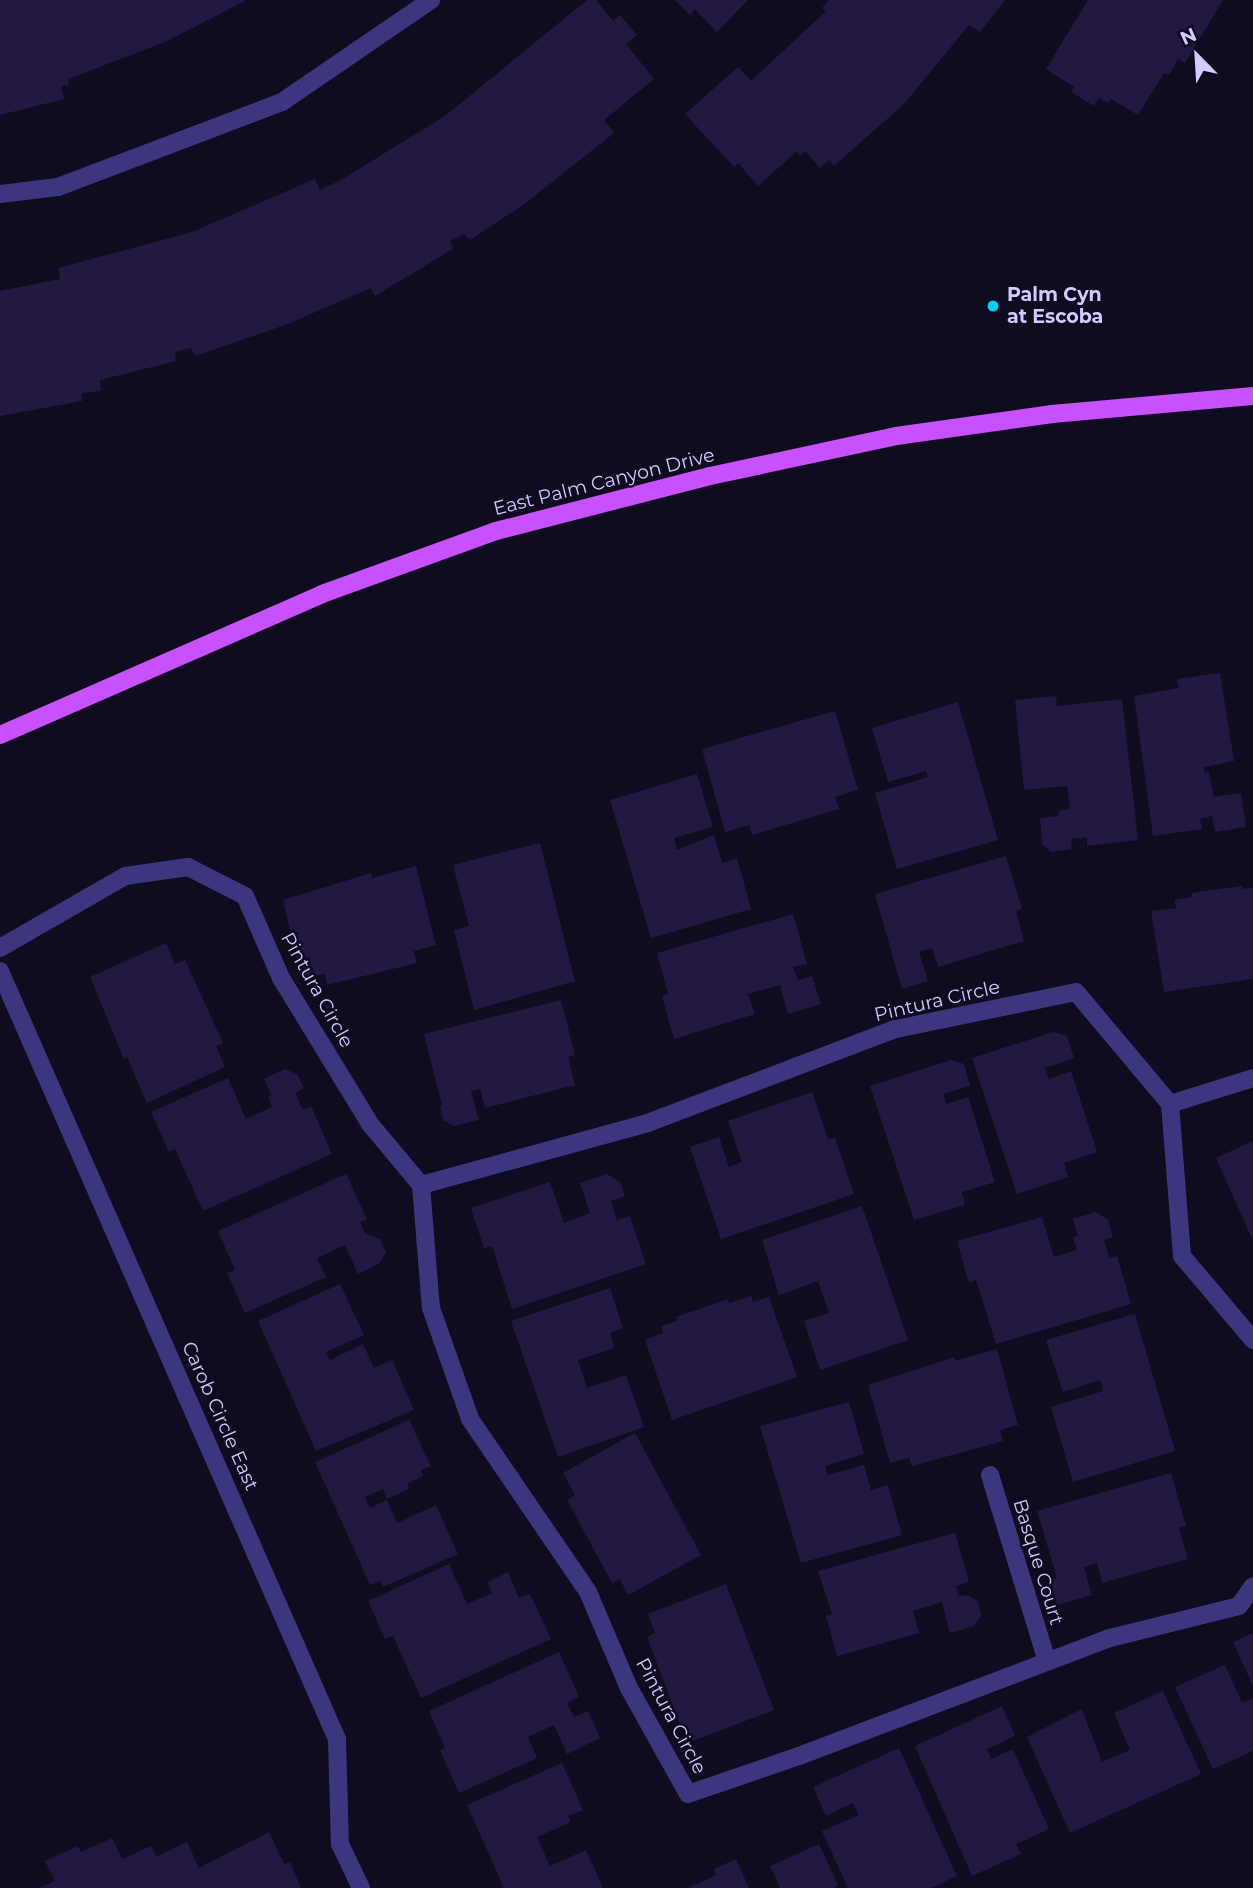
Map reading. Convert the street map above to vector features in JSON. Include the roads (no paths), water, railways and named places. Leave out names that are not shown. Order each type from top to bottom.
[{"type":"main road","name":"East Palm Canyon Drive","points":[[0,735],[322,594],[496,531],[710,476],[896,436],[1052,414],[1253,396]]},
{"type":"street","points":[[0,194],[58,187],[282,102],[432,0]]},
{"type":"street","name":"Pintura Circle","points":[[0,948],[125,876],[188,867],[245,896],[281,978],[370,1124],[421,1185],[431,1308],[470,1419],[588,1592],[629,1688],[688,1794],[799,1756],[1110,1638],[1239,1606],[1253,1586]]},
{"type":"street","name":"Carob Circle East","points":[[0,971],[337,1739],[340,1844],[361,1888]]},
{"type":"street","name":"Pintura Circle","points":[[421,1185],[648,1123],[895,1029],[1076,992],[1170,1104]]},
{"type":"street","points":[[1253,1078],[1170,1104],[1182,1256],[1253,1340]]},
{"type":"street","name":"Basque Court","points":[[990,1475],[1047,1661]]},
{"type":"place","name":"Palm Cyn at Escoba","points":[[993,306]]}]
